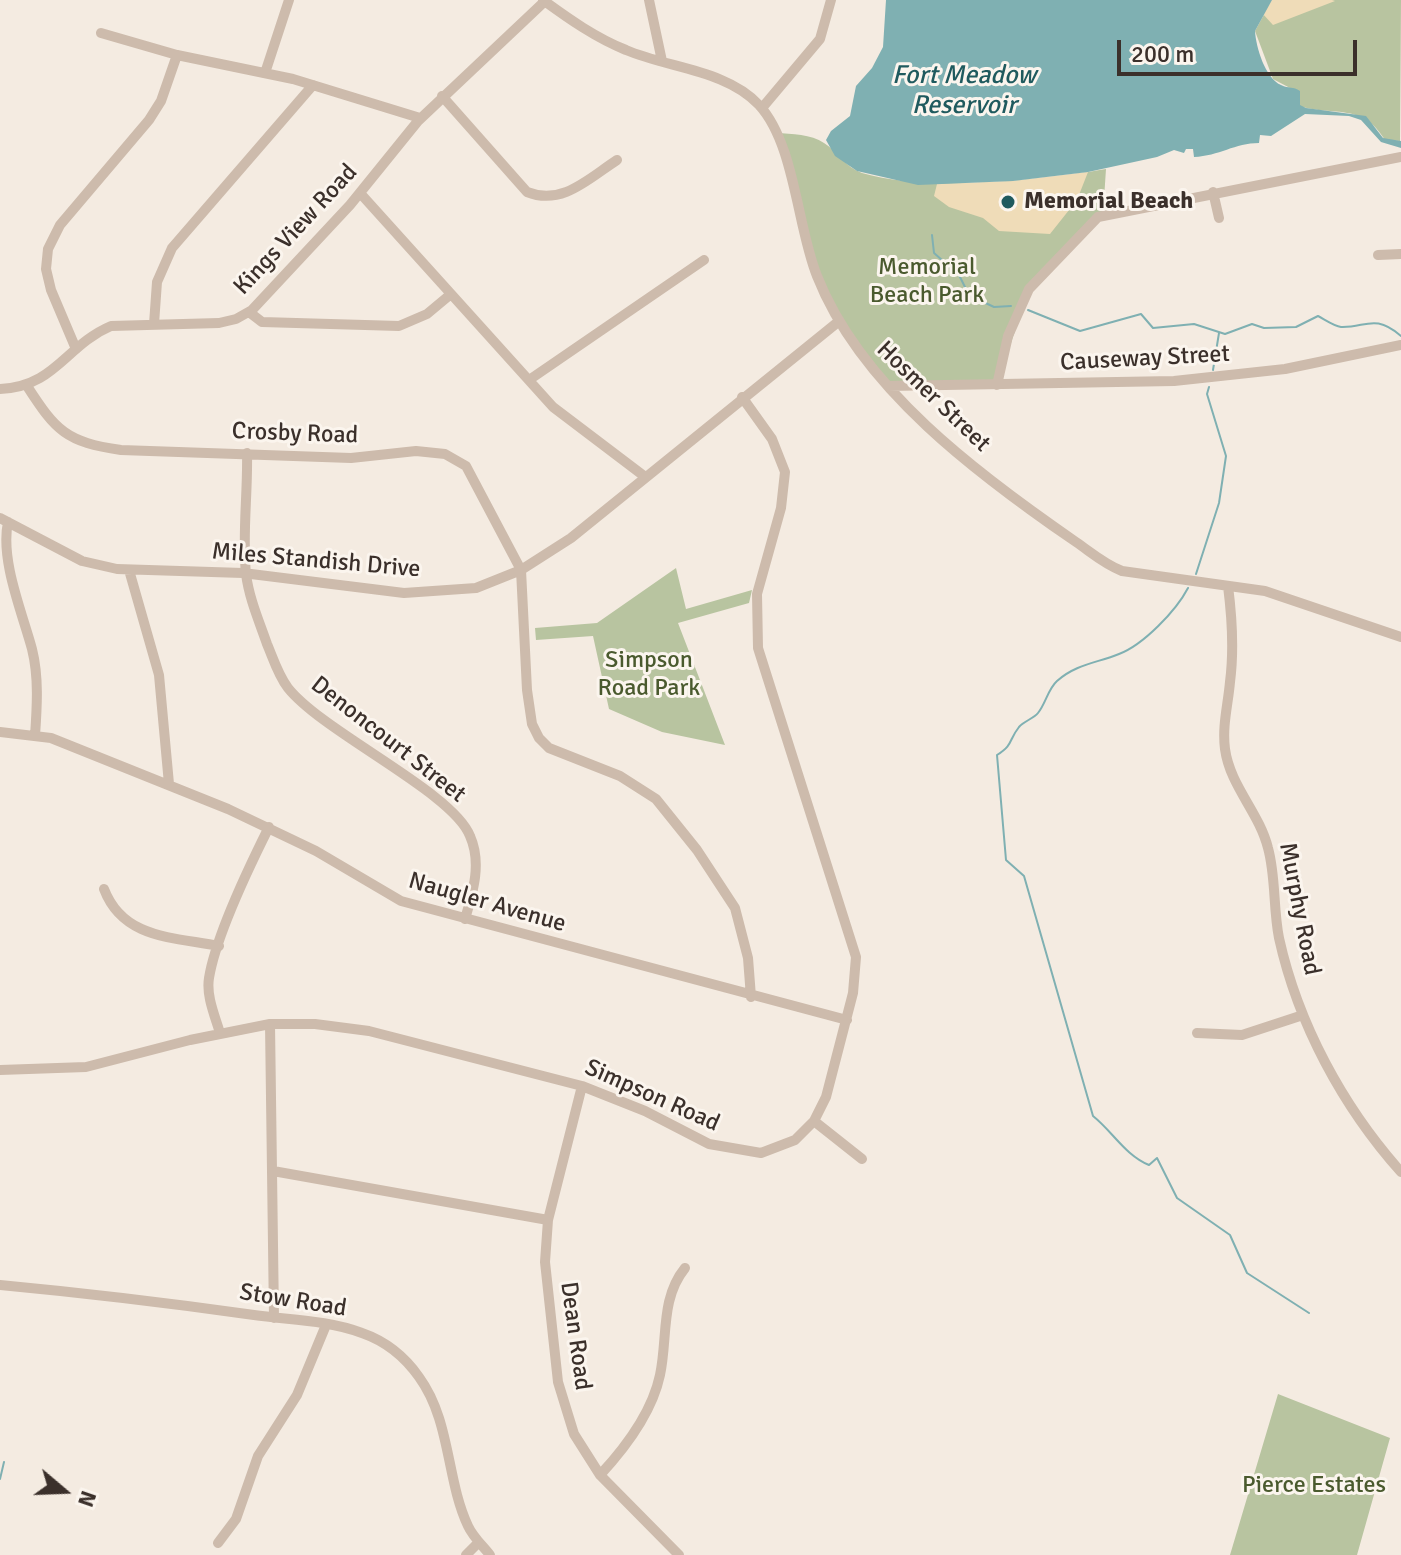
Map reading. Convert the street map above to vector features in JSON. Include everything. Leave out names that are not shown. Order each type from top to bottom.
[{"type":"street","points":[[265,73],[289,0]]},
{"type":"street","points":[[649,0],[662,61]]},
{"type":"street","points":[[762,108],[820,39],[831,0]]},
{"type":"street","name":"Hosmer Street","points":[[544,1],[611,43],[731,85],[762,108],[776,133],[811,259],[838,322],[888,386],[1005,492],[1106,564],[1140,575],[1282,596],[1401,637]]},
{"type":"street","name":"Kings View Road","points":[[27,386],[41,381],[95,333],[111,326],[219,323],[249,312],[360,193],[420,118],[544,1]]},
{"type":"street","points":[[101,33],[177,55],[313,85],[420,118]]},
{"type":"street","points":[[76,349],[51,290],[46,269],[48,249],[60,225],[149,120],[161,101],[177,55]]},
{"type":"street","points":[[154,324],[157,282],[172,248],[313,85]]},
{"type":"street","points":[[442,96],[527,192],[542,198],[556,198],[617,160]]},
{"type":"street","points":[[997,385],[1012,325],[1029,289],[1049,264],[1103,214],[1401,157]]},
{"type":"street","points":[[1213,192],[1219,218]]},
{"type":"street","points":[[360,193],[529,380],[575,426],[644,476]]},
{"type":"street","points":[[1378,255],[1401,254]]},
{"type":"street","points":[[529,380],[704,260]]},
{"type":"street","points":[[249,312],[262,322],[399,326],[427,314],[451,294]]},
{"type":"street","name":"Miles Standish Drive","points":[[4,520],[82,561],[129,570],[246,574],[404,593],[476,588],[521,570],[571,538],[838,322]]},
{"type":"street","name":"Causeway Street","points":[[888,386],[1234,376],[1401,345]]},
{"type":"street","points":[[0,389],[27,386]]},
{"type":"street","name":"Crosby Road","points":[[27,386],[63,433],[84,445],[121,450],[349,458],[416,451],[445,454],[466,466],[521,570]]},
{"type":"street","name":"Simpson Road","points":[[0,1070],[86,1067],[220,1033],[270,1024],[315,1024],[369,1031],[582,1086],[628,1103],[709,1144],[743,1153],[779,1149],[795,1140],[814,1121],[832,1080],[857,975],[852,939],[782,725],[755,630],[757,594],[781,508],[785,472],[777,447],[742,397]]},
{"type":"street","name":"Denoncourt Street","points":[[247,453],[246,574],[253,605],[287,687],[308,707],[454,815],[470,834],[476,858],[474,886],[465,919]]},
{"type":"street","points":[[4,520],[4,557],[32,650],[37,683],[35,736]]},
{"type":"street","points":[[129,570],[159,675],[169,784]]},
{"type":"street","points":[[521,570],[527,690],[532,724],[539,738],[549,748],[620,776],[656,799],[697,850],[735,908],[748,958],[751,997]]},
{"type":"street","name":"Murphy Road","points":[[1228,586],[1232,608],[1225,752],[1229,769],[1269,850],[1278,930],[1303,1015],[1359,1119],[1401,1172]]},
{"type":"street","name":"Naugler Avenue","points":[[0,732],[35,736],[86,750],[169,784],[269,827],[388,895],[751,997],[847,1020]]},
{"type":"street","points":[[220,1033],[209,992],[209,978],[219,946],[269,827]]},
{"type":"street","points":[[104,889],[124,922],[145,931],[219,946]]},
{"type":"street","points":[[1197,1033],[1242,1035],[1303,1015]]},
{"type":"street","points":[[270,1024],[274,1318]]},
{"type":"street","name":"Dean Road","points":[[582,1086],[548,1220],[545,1262],[558,1382],[574,1434],[600,1475],[679,1555]]},
{"type":"street","points":[[814,1121],[862,1159]]},
{"type":"street","points":[[273,1171],[548,1220]]},
{"type":"street","points":[[600,1475],[640,1424],[655,1392],[670,1293],[673,1283],[685,1268]]},
{"type":"street","name":"Stow Road","points":[[0,1285],[326,1325],[379,1340],[394,1350],[419,1376],[436,1408],[463,1513],[490,1555]]},
{"type":"street","points":[[218,1543],[236,1519],[258,1456],[297,1395],[326,1325]]},
{"type":"street","points":[[466,1555],[479,1542]]},
{"type":"green space","points":[[1272,0],[1401,0],[1400,141],[1385,140],[1376,128],[1357,115],[1299,106],[1290,88],[1273,79],[1255,31]]},
{"type":"green space","name":"Memorial Beach Park","points":[[776,133],[819,140],[851,167],[888,179],[983,183],[1106,169],[1103,214],[1029,289],[997,385],[888,386],[830,306]]},
{"type":"green space","name":"Simpson Road Park","points":[[676,568],[686,609],[752,590],[749,603],[678,623],[725,745],[662,732],[609,709],[593,636],[536,640],[535,628],[597,623]]},
{"type":"green space","name":"Pierce Estates","points":[[1278,1394],[1390,1438],[1357,1555],[1230,1555]]},
{"type":"sand","points":[[1272,0],[1335,1],[1273,25],[1262,13]]},
{"type":"sand","name":"Memorial Beach","points":[[1088,172],[1077,200],[1050,234],[999,231],[983,218],[949,207],[934,196],[937,184],[1013,181]]},
{"type":"water","name":"Fort Meadow Reservoir","points":[[886,0],[1272,0],[1255,31],[1259,53],[1270,76],[1281,85],[1300,91],[1300,105],[1306,108],[1366,116],[1383,138],[1401,141],[1401,148],[1381,142],[1361,120],[1349,116],[1305,114],[1271,136],[1260,135],[1259,143],[1194,157],[1193,149],[1186,149],[1184,153],[1174,150],[1157,157],[1088,172],[1013,181],[918,185],[857,171],[835,156],[826,140],[831,131],[850,116],[856,86],[872,68],[883,47]]},
{"type":"waterway","points":[[932,235],[934,253],[959,275],[968,293]]},
{"type":"waterway","points":[[975,298],[994,307],[1011,306]]},
{"type":"waterway","points":[[1028,310],[1080,331],[1141,314],[1153,328],[1194,324],[1225,334],[1252,324],[1264,328],[1296,327],[1318,316],[1341,327],[1377,323],[1401,336]]},
{"type":"waterway","points":[[1213,370],[1219,333]]},
{"type":"waterway","points":[[1196,574],[1219,503],[1226,456],[1207,394],[1209,387]]},
{"type":"waterway","points":[[1188,588],[1167,617],[1138,643],[1119,654],[1072,671],[1057,681],[1038,713],[1019,727],[1009,745],[997,755],[1006,860],[1024,876],[1093,1116],[1141,1161],[1149,1165],[1157,1158],[1177,1198],[1230,1235],[1247,1273],[1309,1313]]},
{"type":"waterway","points":[[0,1479],[4,1462]]},
{"type":"place","name":"Memorial Beach","points":[[1008,202]]}]
